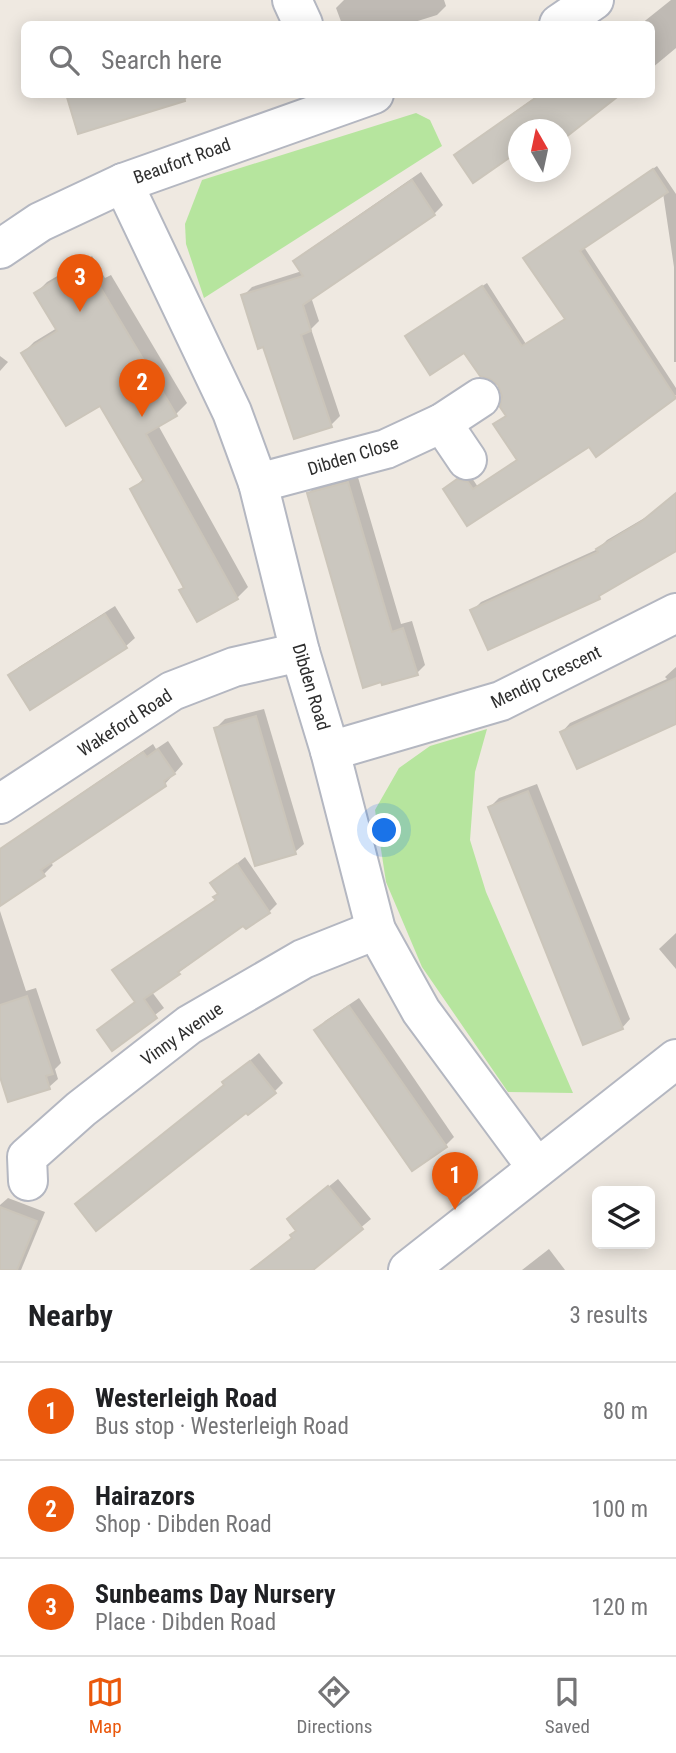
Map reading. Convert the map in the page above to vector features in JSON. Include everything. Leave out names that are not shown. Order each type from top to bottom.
[{"type":"street","points":[[292,0],[302,21]]},
{"type":"street","points":[[563,21],[594,0]]},
{"type":"street","name":"Beaufort Road","points":[[0,248],[40,222],[122,183],[350,98]]},
{"type":"street","name":"Dibden Road","points":[[122,183],[232,412],[258,483],[300,652],[330,751],[376,930],[421,1011],[537,1168]]},
{"type":"street","name":"Dibden Close","points":[[258,483],[386,449],[442,423],[480,398]]},
{"type":"street","points":[[442,423],[467,460]]},
{"type":"street","name":"Mendip Crescent","points":[[330,751],[501,701],[676,612]]},
{"type":"street","name":"Wakeford Road","points":[[0,804],[172,691],[234,667],[300,652]]},
{"type":"street","name":"Vinny Avenue","points":[[28,1181],[27,1157],[81,1109],[189,1025],[303,959],[376,930]]},
{"type":"street","points":[[408,1270],[676,1059]]},
{"type":"green space","points":[[416,113],[430,120],[442,146],[204,298],[186,244],[185,224],[202,180]]},
{"type":"green space","points":[[487,729],[475,772],[470,840],[486,892],[573,1093],[508,1092],[422,967],[386,882],[375,810],[399,768],[430,746]]},
{"type":"building","points":[[67,98],[185,98],[185,101],[78,134]]},
{"type":"building","points":[[535,98],[616,98],[571,133],[571,119],[508,119],[508,159],[473,183],[454,155]]},
{"type":"building","points":[[653,169],[668,192],[580,251],[676,398],[596,457],[589,447],[467,526],[443,489],[457,479],[468,482],[473,489],[517,460],[493,424],[506,416],[500,407],[502,396],[498,385],[480,376],[464,353],[430,375],[405,336],[482,286],[522,346],[565,319],[523,258]]},
{"type":"building","points":[[412,180],[435,215],[303,305],[311,331],[301,335],[332,427],[294,439],[263,347],[258,349],[241,295],[303,276],[293,261]]},
{"type":"building","points":[[80,265],[94,288],[99,285],[177,416],[146,434],[238,599],[197,622],[179,590],[184,588],[130,489],[144,481],[100,406],[66,426],[21,353],[57,331],[34,293]]},
{"type":"building","points":[[348,482],[392,632],[403,628],[418,675],[363,688],[307,493]]},
{"type":"building","points":[[676,493],[676,551],[599,596],[600,599],[488,650],[470,610],[598,552],[596,549],[642,521]]},
{"type":"building","points":[[105,614],[127,648],[30,710],[8,675]]},
{"type":"building","points":[[676,678],[676,724],[577,769],[560,732]]},
{"type":"building","points":[[256,716],[296,854],[255,866],[214,728]]},
{"type":"building","points":[[158,749],[175,774],[164,781],[166,786],[41,870],[45,876],[0,906],[0,849],[143,752],[147,757]]},
{"type":"building","points":[[528,791],[623,1029],[583,1045],[488,807]]},
{"type":"building","points":[[237,864],[270,913],[246,929],[243,926],[144,999],[157,1018],[112,1051],[97,1030],[135,1002],[112,970],[216,900],[213,897],[218,894],[210,883]]},
{"type":"building","points":[[27,996],[53,1074],[46,1076],[50,1089],[8,1102],[0,1077],[0,1005]]},
{"type":"building","points":[[349,1006],[447,1147],[412,1171],[314,1030]]},
{"type":"building","points":[[250,1061],[276,1093],[248,1115],[246,1113],[96,1231],[75,1204],[224,1085],[222,1082]]},
{"type":"building","points":[[328,1186],[363,1229],[313,1270],[251,1270],[292,1238],[290,1235],[296,1231],[287,1219]]},
{"type":"building","points":[[0,1207],[37,1221],[17,1270],[0,1270]]},
{"type":"place","name":"Sunbeams Day Nursery","points":[[80,312]]},
{"type":"place","name":"Hairazors","points":[[142,417]]},
{"type":"place","name":"Westerleigh Road","points":[[455,1210]]}]
